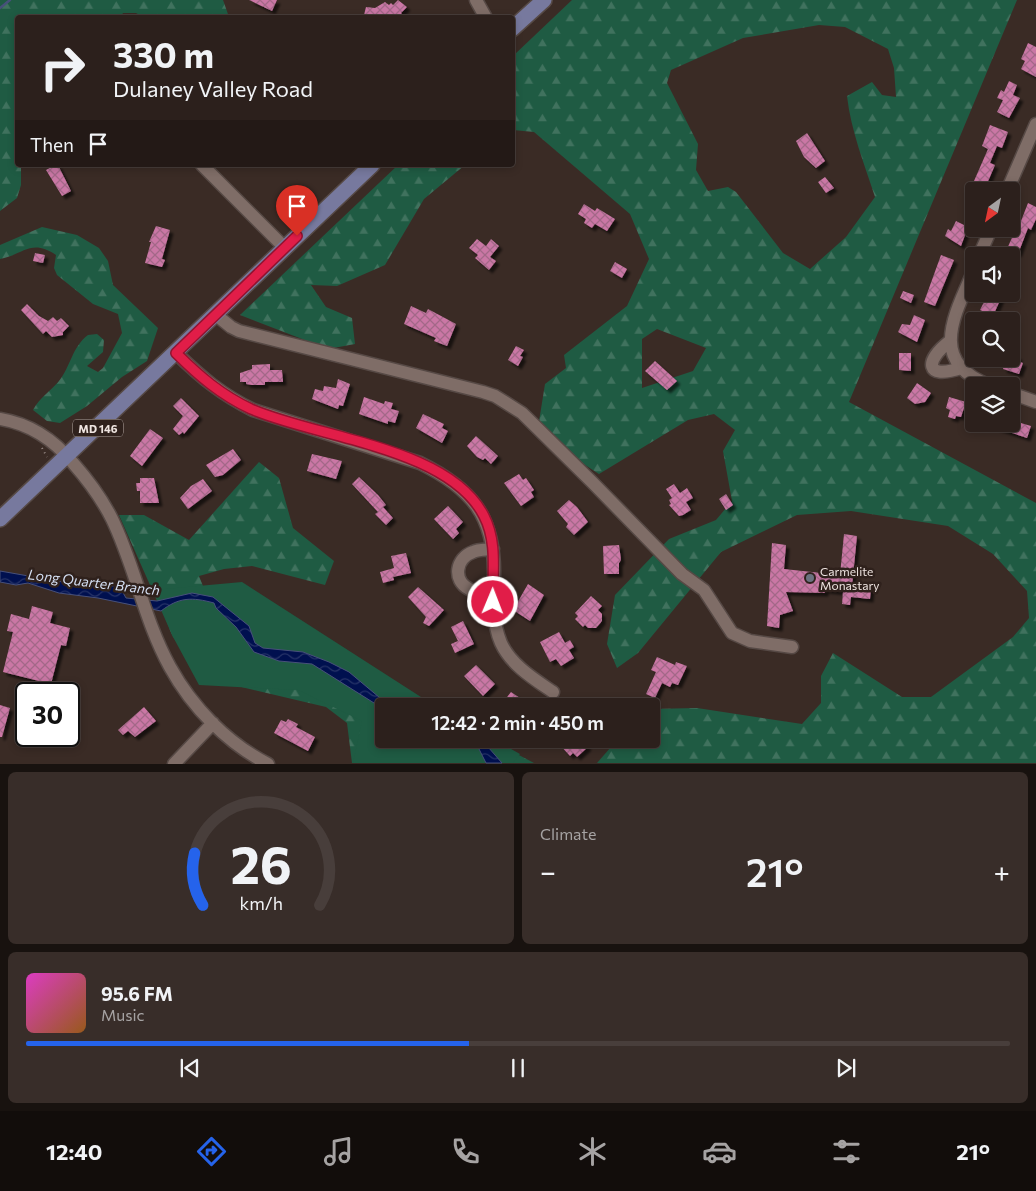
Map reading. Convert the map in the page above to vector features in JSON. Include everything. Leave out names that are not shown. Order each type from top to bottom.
[{"type":"main road","points":[[515,27],[544,0]]},
{"type":"main road","name":"MD 146","points":[[0,520],[370,167]]},
{"type":"street","points":[[476,0],[484,15]]},
{"type":"street","points":[[1011,182],[1036,124]]},
{"type":"street","points":[[204,167],[285,248]]},
{"type":"street","points":[[965,290],[954,315],[950,341],[952,352],[961,368],[972,377]]},
{"type":"street","points":[[215,314],[239,331],[483,392],[511,405],[593,483],[682,574],[704,590],[732,632],[750,642],[792,647]]},
{"type":"street","points":[[950,341],[937,351],[932,365],[943,373],[961,368]]},
{"type":"street","points":[[176,353],[218,391],[253,410],[397,454],[437,471],[462,489],[476,503],[484,517],[493,549],[493,592],[496,630],[502,644],[518,666],[553,692]]},
{"type":"street","points":[[1020,396],[1036,402]]},
{"type":"street","points":[[0,419],[18,424],[46,437],[67,456],[86,478],[110,515],[163,654],[177,678],[213,724],[242,748],[268,764]]},
{"type":"street","points":[[493,549],[474,551],[466,555],[460,561],[458,569],[461,583],[468,588],[475,592],[493,592]]},
{"type":"street","points":[[174,764],[213,724]]},
{"type":"green space","points":[[0,0],[223,0],[228,15],[140,15],[136,13],[123,13],[122,15],[15,15],[15,167],[21,167],[21,185],[17,198],[0,211]]},
{"type":"green space","points":[[572,0],[1017,0],[849,402],[1036,503],[1036,763],[597,763],[610,748],[660,748],[660,709],[697,708],[802,724],[821,703],[821,676],[833,653],[902,697],[931,697],[1013,637],[1029,618],[1027,591],[993,554],[948,526],[851,511],[797,515],[721,552],[638,653],[617,668],[607,644],[615,595],[669,539],[716,520],[732,501],[723,451],[735,430],[714,414],[688,420],[599,474],[537,434],[545,384],[566,368],[564,355],[627,306],[649,259],[630,214],[534,132],[515,130],[515,54]],"holes":[[[819,25],[845,27],[888,49],[894,68],[896,97],[882,95],[872,82],[847,96],[855,134],[875,197],[846,237],[810,269],[783,253],[736,192],[728,187],[708,191],[696,170],[698,144],[667,83],[671,70],[743,38]],[[657,329],[706,348],[693,371],[642,388],[642,339]]]},
{"type":"green space","points":[[396,167],[463,167],[424,199],[385,265],[337,286],[311,285],[326,307],[352,318],[355,344],[328,349],[240,315]]},
{"type":"green space","points":[[42,227],[77,235],[99,248],[108,261],[113,285],[158,328],[147,361],[122,377],[87,406],[60,423],[47,421],[33,410],[59,381],[78,345],[88,335],[97,334],[104,340],[103,352],[87,366],[98,372],[103,368],[122,333],[118,314],[93,304],[57,275],[54,268],[56,255],[47,250],[33,248],[0,259],[0,245]]},
{"type":"green space","points":[[259,462],[279,478],[293,528],[334,561],[325,585],[252,566],[224,569],[199,576],[209,601],[375,701],[375,748],[506,748],[534,763],[352,763],[347,723],[326,707],[203,678],[173,637],[119,515],[144,515],[189,540]]},
{"type":"green space","points":[[242,582],[423,698],[375,698],[375,748],[509,748],[520,754],[513,763],[353,763],[362,721],[298,690],[199,685],[172,635],[154,590]]},
{"type":"water","points":[[0,571],[80,585],[116,586],[121,589],[126,598],[157,601],[192,593],[213,597],[249,626],[255,643],[263,648],[303,652],[329,662],[349,672],[380,698],[375,698],[375,704],[312,664],[279,661],[254,652],[236,627],[216,608],[214,603],[192,599],[174,603],[161,611],[98,598],[59,593],[28,583],[16,585],[0,582]]},
{"type":"water","points":[[478,748],[489,748],[502,763],[486,763]]},
{"type":"building","points":[[249,0],[277,0],[272,11]]},
{"type":"building","points":[[398,0],[407,7],[401,13],[403,15],[364,15],[366,7],[375,8],[385,2],[393,5]]},
{"type":"building","points":[[1028,43],[1036,47],[1036,77],[1021,69],[1025,61],[1021,59]]},
{"type":"building","points":[[1009,81],[1017,85],[1013,95],[1020,98],[1009,118],[997,112],[1003,100],[997,98],[1001,90],[1004,92]]},
{"type":"building","points":[[990,125],[1008,132],[1002,148],[997,146],[990,163],[995,165],[988,182],[974,181],[988,149],[982,146]]},
{"type":"building","points":[[807,133],[825,161],[816,168],[804,157],[796,141]]},
{"type":"building","points":[[51,167],[59,167],[71,191],[62,196],[46,170]]},
{"type":"building","points":[[825,177],[834,188],[826,193],[818,182]]},
{"type":"building","points":[[1028,203],[1036,207],[1036,219],[1031,230],[1028,228],[1020,249],[1020,247],[1008,247],[1012,238],[1020,238],[1020,224]]},
{"type":"building","points":[[584,204],[595,211],[597,208],[615,219],[607,231],[595,224],[592,228],[584,223],[586,219],[578,214]]},
{"type":"building","points":[[956,221],[965,226],[965,235],[961,246],[945,236],[948,229],[951,231]]},
{"type":"building","points":[[156,226],[170,230],[162,259],[165,260],[162,267],[145,263],[151,242],[149,242]]},
{"type":"building","points":[[477,239],[486,246],[491,239],[499,246],[490,257],[496,261],[489,270],[475,258],[478,255],[469,248]]},
{"type":"building","points":[[35,253],[45,255],[43,263],[33,261]]},
{"type":"building","points":[[941,255],[954,260],[935,306],[924,302]]},
{"type":"building","points":[[615,262],[627,269],[622,278],[610,271]]},
{"type":"building","points":[[903,291],[914,295],[911,303],[900,298]]},
{"type":"building","points":[[984,302],[999,302],[995,312],[980,310]]},
{"type":"building","points":[[27,304],[39,316],[48,321],[53,317],[57,321],[61,318],[69,326],[63,332],[63,335],[52,337],[46,331],[43,334],[21,310]]},
{"type":"building","points":[[411,306],[426,313],[428,309],[456,324],[447,346],[434,341],[436,338],[404,324]]},
{"type":"building","points":[[914,315],[925,320],[917,342],[898,332],[902,324],[910,325]]},
{"type":"building","points":[[516,346],[524,350],[520,356],[523,357],[518,366],[508,360]]},
{"type":"building","points":[[899,353],[911,353],[911,371],[899,370]]},
{"type":"building","points":[[655,361],[677,381],[667,390],[645,371]]},
{"type":"building","points":[[1020,362],[1023,363],[1019,374],[1003,369],[1004,367],[1020,367]]},
{"type":"building","points":[[270,364],[270,370],[282,370],[283,382],[265,382],[265,385],[252,385],[240,382],[240,373],[252,369],[252,365]]},
{"type":"building","points":[[338,379],[350,384],[343,406],[339,405],[338,409],[312,399],[315,389],[323,391],[324,386],[336,388]]},
{"type":"building","points":[[917,383],[931,393],[925,402],[915,404],[907,398]]},
{"type":"building","points":[[364,397],[384,404],[385,401],[393,403],[391,409],[399,411],[395,423],[388,421],[388,424],[359,414]]},
{"type":"building","points":[[949,397],[965,402],[961,417],[956,416],[955,419],[948,417],[950,410],[946,408]]},
{"type":"building","points":[[181,398],[199,416],[184,434],[183,432],[179,435],[173,429],[183,416],[173,406]]},
{"type":"building","points":[[423,414],[444,424],[442,428],[448,431],[442,443],[416,428]]},
{"type":"building","points":[[1020,423],[1031,426],[1027,438],[1009,432],[1020,432]]},
{"type":"building","points":[[150,429],[163,438],[142,466],[130,456]]},
{"type":"building","points":[[476,436],[498,456],[491,464],[485,458],[483,460],[477,457],[467,446]]},
{"type":"building","points":[[233,449],[241,460],[223,475],[215,477],[206,465]]},
{"type":"building","points":[[312,454],[342,461],[336,479],[307,471]]},
{"type":"building","points":[[519,474],[523,480],[526,478],[534,490],[531,492],[534,497],[521,506],[504,483]]},
{"type":"building","points":[[359,477],[386,505],[383,507],[393,518],[386,525],[375,514],[378,512],[352,484]]},
{"type":"building","points":[[140,478],[154,478],[159,503],[140,503],[140,491],[137,491],[136,483],[140,483]]},
{"type":"building","points":[[203,479],[212,491],[188,509],[180,498],[191,486]]},
{"type":"building","points":[[674,484],[680,493],[687,488],[693,498],[686,502],[691,510],[679,516],[669,505],[671,504],[669,500],[672,498],[666,489]]},
{"type":"building","points":[[726,494],[733,505],[726,510],[719,499]]},
{"type":"building","points":[[569,500],[588,522],[574,535],[566,527],[568,524],[557,511]]},
{"type":"building","points":[[448,506],[463,522],[456,529],[459,533],[453,539],[434,519]]},
{"type":"building","name":"Carmelite Monastary","points":[[844,534],[857,536],[852,586],[871,588],[870,599],[851,597],[850,605],[842,604],[843,592],[825,590],[825,593],[786,592],[793,611],[780,615],[779,628],[767,626],[772,543],[786,545],[784,569],[840,575]]},
{"type":"building","points":[[619,545],[621,560],[619,563],[619,574],[604,574],[603,546]]},
{"type":"building","points":[[406,553],[411,573],[393,577],[394,580],[383,583],[380,572],[394,568],[391,556]]},
{"type":"building","points":[[528,584],[544,595],[530,621],[513,610]]},
{"type":"building","points":[[418,587],[444,610],[429,626],[423,623],[426,617],[408,597]]},
{"type":"building","points":[[591,596],[602,606],[598,610],[602,614],[602,621],[596,628],[588,628],[585,625],[583,627],[575,619],[578,616],[575,613]]},
{"type":"building","points":[[32,606],[53,612],[50,623],[70,628],[66,646],[61,645],[52,682],[43,682],[3,672],[13,632],[7,631],[11,614],[29,619]]},
{"type":"building","points":[[463,621],[474,644],[455,653],[451,644],[458,641],[451,627]]},
{"type":"building","points":[[559,632],[565,643],[570,640],[574,647],[569,650],[574,658],[561,666],[556,659],[550,662],[540,642]]},
{"type":"building","points":[[657,657],[675,665],[676,662],[687,666],[678,685],[672,683],[670,687],[662,683],[655,698],[646,694],[656,672],[651,670]]},
{"type":"building","points":[[476,665],[495,684],[483,696],[464,676]]},
{"type":"building","points":[[511,692],[520,698],[506,698]]},
{"type":"building","points":[[0,705],[10,708],[2,737],[0,737]]},
{"type":"building","points":[[144,707],[156,721],[135,737],[128,731],[123,735],[118,730]]},
{"type":"building","points":[[288,719],[298,724],[296,727],[315,737],[308,751],[274,733],[281,720],[286,722]]},
{"type":"building","points":[[563,748],[587,748],[577,757],[573,753],[570,756]]},
{"type":"waterway","points":[[0,8],[10,0]]},
{"type":"place","name":"Carmelite Monastary","points":[[810,578]]},
{"type":"route","points":[[297,236],[176,353],[204,380],[234,401],[253,410],[409,458],[437,471],[462,489],[476,503],[490,532],[493,549],[493,602]]},
{"type":"water label","name":"Long Quarter Branch","points":[[94,582]]}]
